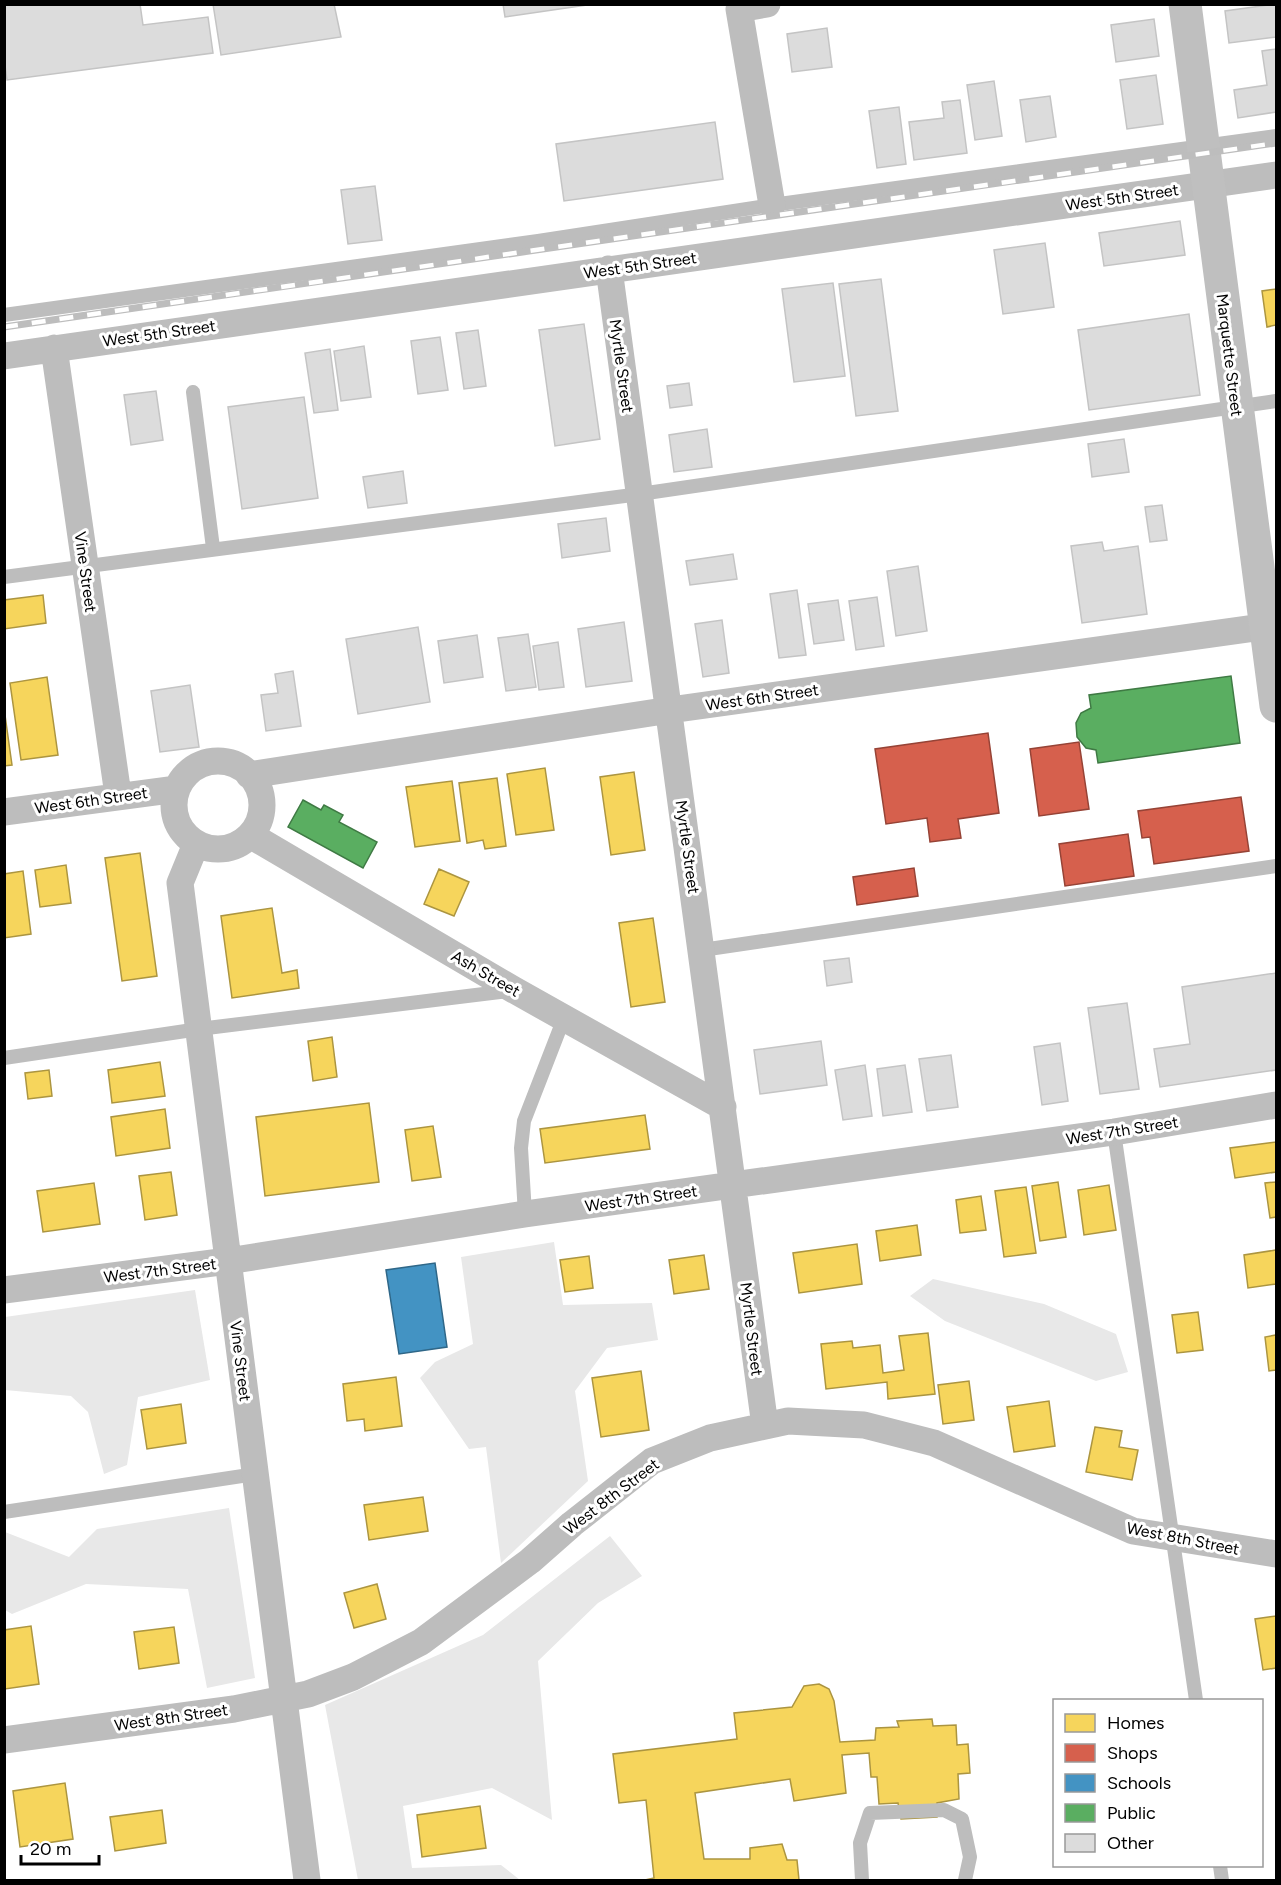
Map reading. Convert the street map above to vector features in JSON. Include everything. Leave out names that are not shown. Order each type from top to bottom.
[{"type":"street","points":[[767,4],[739,9],[772,205]]},
{"type":"street","name":"Marquette Street","points":[[1185,4],[1237,407],[1271,625],[1276,706]]},
{"type":"street","name":"West 5th Street","points":[[4,356],[1276,175]]},
{"type":"street","name":"Myrtle Street","points":[[609,269],[765,1426]]},
{"type":"street","name":"Vine Street","points":[[54,348],[118,795]]},
{"type":"street","name":"West 6th Street","points":[[249,775],[670,710],[1271,625]]},
{"type":"street","points":[[216,761],[231,763],[249,775],[261,794],[262,808],[258,823],[250,835],[238,844],[224,849],[210,849],[196,844],[185,835],[177,823],[173,809],[177,789],[190,771],[202,763],[216,761]]},
{"type":"street","name":"West 6th Street","points":[[4,812],[118,795],[177,789]]},
{"type":"street","name":"Ash Street","points":[[250,835],[514,990],[723,1107]]},
{"type":"street","name":"Vine Street","points":[[196,844],[180,883],[307,1881]]},
{"type":"street","name":"West 7th Street","points":[[4,1290],[228,1261],[525,1214],[1114,1132],[1276,1105]]},
{"type":"street","name":"West 8th Street","points":[[4,1740],[234,1709],[308,1694],[353,1677],[421,1642],[530,1561],[572,1524],[652,1461],[710,1438],[788,1421],[864,1425],[934,1443],[1133,1531],[1276,1554]]},
{"type":"lane","points":[[4,315],[550,239],[772,205],[1276,136]]},
{"type":"lane","points":[[193,392],[213,548]]},
{"type":"lane","points":[[4,577],[213,548],[640,495],[1276,401]]},
{"type":"lane","points":[[702,950],[1276,866]]},
{"type":"lane","points":[[4,1058],[199,1029],[514,990]]},
{"type":"lane","points":[[525,1214],[521,1148],[524,1121],[564,1018]]},
{"type":"lane","points":[[1114,1132],[1196,1699]]},
{"type":"lane","points":[[4,1512],[256,1474]]},
{"type":"lane","points":[[862,1881],[860,1842],[870,1813],[944,1810],[962,1820],[970,1857],[965,1881]]},
{"type":"shaded area","points":[[554,1242],[563,1305],[652,1303],[658,1340],[607,1348],[575,1391],[588,1481],[501,1563],[486,1447],[469,1449],[420,1378],[435,1362],[473,1344],[461,1257]]},
{"type":"shaded area","points":[[933,1279],[1044,1304],[1116,1334],[1128,1372],[1096,1381],[945,1321],[910,1296]]},
{"type":"shaded area","points":[[195,1290],[210,1380],[138,1397],[127,1465],[104,1474],[88,1412],[71,1396],[5,1390],[5,1317]]},
{"type":"shaded area","points":[[229,1508],[255,1678],[207,1688],[188,1589],[86,1584],[12,1614],[5,1610],[5,1532],[69,1557],[97,1529]]},
{"type":"shaded area","points":[[610,1536],[642,1576],[598,1603],[538,1661],[552,1820],[492,1788],[403,1806],[412,1868],[501,1865],[520,1880],[358,1880],[325,1705],[483,1635]]},
{"type":"building: Homes","points":[[1276,289],[1276,325],[1267,327],[1262,291]]},
{"type":"building: Homes","points":[[43,595],[46,623],[4,629],[4,600]]},
{"type":"building: Homes","points":[[47,677],[58,755],[21,760],[10,683]]},
{"type":"building: Homes","points":[[4,708],[12,765],[4,766]]},
{"type":"building: Homes","points":[[545,768],[554,830],[516,835],[507,774]]},
{"type":"building: Homes","points":[[634,772],[645,850],[611,855],[600,777]]},
{"type":"building: Homes","points":[[497,778],[506,846],[485,849],[483,840],[467,843],[459,783]]},
{"type":"building: Homes","points":[[452,781],[460,841],[415,847],[406,787]]},
{"type":"building: Homes","points":[[140,853],[157,976],[122,981],[105,858]]},
{"type":"building: Homes","points":[[66,865],[71,903],[40,907],[35,870]]},
{"type":"building: Homes","points":[[439,869],[469,882],[454,916],[424,904]]},
{"type":"building: Homes","points":[[23,871],[31,934],[4,938],[4,874]]},
{"type":"building: Homes","points":[[272,908],[282,973],[297,970],[299,988],[232,998],[221,916]]},
{"type":"building: Homes","points":[[653,918],[665,1002],[631,1007],[619,923]]},
{"type":"building: Homes","points":[[332,1037],[337,1077],[313,1081],[308,1041]]},
{"type":"building: Homes","points":[[160,1062],[165,1096],[112,1103],[108,1070]]},
{"type":"building: Homes","points":[[49,1070],[52,1096],[28,1099],[25,1073]]},
{"type":"building: Homes","points":[[369,1103],[379,1182],[265,1196],[256,1117]]},
{"type":"building: Homes","points":[[165,1109],[170,1148],[116,1156],[111,1117]]},
{"type":"building: Homes","points":[[645,1115],[650,1149],[545,1163],[540,1129]]},
{"type":"building: Homes","points":[[433,1126],[441,1177],[412,1181],[405,1130]]},
{"type":"building: Homes","points":[[1276,1142],[1276,1172],[1235,1178],[1230,1148]]},
{"type":"building: Homes","points":[[171,1172],[177,1215],[145,1220],[139,1176]]},
{"type":"building: Homes","points":[[1058,1182],[1066,1237],[1040,1241],[1032,1186]]},
{"type":"building: Homes","points":[[1276,1182],[1276,1217],[1270,1218],[1265,1183]]},
{"type":"building: Homes","points":[[94,1183],[100,1224],[43,1232],[37,1191]]},
{"type":"building: Homes","points":[[1109,1185],[1116,1230],[1084,1235],[1078,1190]]},
{"type":"building: Homes","points":[[1026,1187],[1036,1253],[1004,1257],[995,1191]]},
{"type":"building: Homes","points":[[981,1196],[986,1230],[960,1233],[956,1200]]},
{"type":"building: Homes","points":[[917,1225],[921,1255],[880,1261],[876,1231]]},
{"type":"building: Homes","points":[[857,1244],[862,1284],[799,1293],[793,1253]]},
{"type":"building: Homes","points":[[1276,1250],[1276,1284],[1248,1288],[1244,1255]]},
{"type":"building: Homes","points":[[704,1255],[709,1289],[674,1294],[669,1260]]},
{"type":"building: Homes","points":[[589,1256],[593,1288],[565,1292],[560,1260]]},
{"type":"building: Homes","points":[[1198,1312],[1203,1350],[1177,1353],[1172,1315]]},
{"type":"building: Homes","points":[[928,1333],[935,1394],[888,1399],[887,1382],[826,1389],[821,1344],[852,1341],[853,1348],[880,1345],[883,1373],[904,1370],[899,1336]]},
{"type":"building: Homes","points":[[1276,1335],[1276,1370],[1269,1371],[1265,1337]]},
{"type":"building: Homes","points":[[641,1371],[649,1430],[601,1437],[592,1378]]},
{"type":"building: Homes","points":[[396,1377],[402,1426],[365,1431],[364,1419],[347,1421],[343,1384]]},
{"type":"building: Homes","points":[[969,1381],[974,1420],[943,1424],[938,1385]]},
{"type":"building: Homes","points":[[1049,1401],[1055,1446],[1014,1452],[1007,1407]]},
{"type":"building: Homes","points":[[181,1404],[186,1443],[147,1449],[141,1410]]},
{"type":"building: Homes","points":[[1095,1427],[1122,1431],[1119,1447],[1138,1450],[1132,1480],[1086,1472]]},
{"type":"building: Homes","points":[[423,1497],[428,1531],[369,1540],[364,1505]]},
{"type":"building: Homes","points":[[377,1584],[386,1619],[354,1628],[344,1593]]},
{"type":"building: Homes","points":[[1276,1616],[1276,1668],[1263,1670],[1255,1619]]},
{"type":"building: Homes","points":[[31,1626],[39,1684],[5,1689],[4,1630]]},
{"type":"building: Homes","points":[[174,1627],[179,1663],[139,1669],[134,1632]]},
{"type":"building: Homes","points":[[819,1684],[829,1689],[834,1701],[840,1742],[875,1740],[876,1728],[899,1727],[897,1721],[932,1719],[933,1726],[956,1725],[957,1745],[968,1744],[970,1773],[958,1774],[959,1799],[937,1803],[937,1817],[901,1819],[898,1803],[879,1804],[877,1777],[871,1777],[869,1753],[842,1755],[846,1793],[794,1801],[790,1779],[695,1793],[704,1859],[750,1859],[750,1848],[782,1844],[787,1860],[797,1860],[799,1880],[645,1880],[654,1878],[646,1800],[619,1803],[613,1754],[737,1739],[734,1713],[792,1707],[804,1686]]},
{"type":"building: Homes","points":[[65,1783],[73,1839],[20,1847],[13,1791]]},
{"type":"building: Homes","points":[[480,1806],[486,1848],[422,1857],[417,1815]]},
{"type":"building: Homes","points":[[162,1810],[166,1843],[115,1851],[110,1817]]},
{"type":"building: Shops","points":[[988,733],[999,813],[958,819],[961,838],[930,842],[927,818],[886,824],[875,749]]},
{"type":"building: Shops","points":[[1079,742],[1089,809],[1039,816],[1030,749]]},
{"type":"building: Shops","points":[[1241,797],[1249,851],[1154,864],[1150,837],[1142,838],[1138,811]]},
{"type":"building: Shops","points":[[1128,834],[1134,876],[1065,886],[1059,844]]},
{"type":"building: Shops","points":[[914,868],[918,896],[857,905],[853,877]]},
{"type":"building: Schools","points":[[435,1263],[447,1347],[399,1354],[386,1270]]},
{"type":"building: Public","points":[[1231,676],[1240,743],[1098,763],[1096,750],[1086,748],[1077,737],[1076,723],[1081,713],[1091,708],[1089,695]]},
{"type":"building: Public","points":[[303,800],[321,810],[324,805],[343,815],[339,822],[377,842],[363,868],[288,827]]},
{"type":"building: Other","points":[[4,4],[140,4],[143,25],[208,17],[213,53],[7,80],[4,58]]},
{"type":"building: Other","points":[[213,4],[334,4],[341,37],[221,55]]},
{"type":"building: Other","points":[[503,4],[594,4],[505,17]]},
{"type":"building: Other","points":[[1276,4],[1276,37],[1229,43],[1225,11]]},
{"type":"building: Other","points":[[1154,19],[1159,56],[1116,62],[1111,25]]},
{"type":"building: Other","points":[[827,28],[832,67],[792,72],[787,34]]},
{"type":"building: Other","points":[[1276,49],[1276,112],[1238,118],[1234,90],[1267,85],[1262,51]]},
{"type":"building: Other","points":[[1156,75],[1163,124],[1127,129],[1120,80]]},
{"type":"building: Other","points":[[994,81],[1002,136],[975,140],[967,85]]},
{"type":"building: Other","points":[[1050,96],[1056,137],[1026,142],[1020,100]]},
{"type":"building: Other","points":[[960,100],[967,153],[914,160],[909,122],[944,118],[942,102]]},
{"type":"building: Other","points":[[899,107],[906,164],[877,168],[869,111]]},
{"type":"building: Other","points":[[715,122],[723,179],[564,201],[556,144]]},
{"type":"building: Other","points":[[375,186],[382,240],[348,244],[341,190]]},
{"type":"building: Other","points":[[1180,221],[1185,255],[1104,266],[1099,233]]},
{"type":"building: Other","points":[[1045,243],[1054,307],[1003,314],[994,250]]},
{"type":"building: Other","points":[[881,279],[898,411],[856,416],[839,284]]},
{"type":"building: Other","points":[[833,283],[845,376],[794,382],[782,289]]},
{"type":"building: Other","points":[[1189,314],[1200,395],[1089,410],[1078,330]]},
{"type":"building: Other","points":[[584,324],[600,439],[555,446],[539,330]]},
{"type":"building: Other","points":[[478,330],[486,386],[464,389],[456,333]]},
{"type":"building: Other","points":[[440,337],[448,390],[418,394],[411,341]]},
{"type":"building: Other","points":[[364,346],[371,397],[341,401],[334,351]]},
{"type":"building: Other","points":[[330,349],[338,410],[314,413],[305,353]]},
{"type":"building: Other","points":[[689,383],[692,405],[670,408],[667,386]]},
{"type":"building: Other","points":[[156,391],[163,440],[131,445],[124,395]]},
{"type":"building: Other","points":[[304,397],[318,498],[242,509],[228,407]]},
{"type":"building: Other","points":[[707,429],[712,467],[674,472],[669,435]]},
{"type":"building: Other","points":[[1124,439],[1129,472],[1092,477],[1088,444]]},
{"type":"building: Other","points":[[403,471],[407,503],[368,508],[363,477]]},
{"type":"building: Other","points":[[1162,505],[1167,540],[1150,542],[1145,507]]},
{"type":"building: Other","points":[[606,518],[610,551],[562,558],[558,524]]},
{"type":"building: Other","points":[[1102,542],[1104,551],[1138,546],[1147,614],[1082,623],[1071,546]]},
{"type":"building: Other","points":[[733,554],[737,579],[690,585],[686,561]]},
{"type":"building: Other","points":[[918,566],[927,631],[896,636],[887,571]]},
{"type":"building: Other","points":[[797,590],[806,655],[779,658],[770,594]]},
{"type":"building: Other","points":[[877,597],[884,646],[856,650],[849,601]]},
{"type":"building: Other","points":[[838,600],[844,640],[814,644],[808,604]]},
{"type":"building: Other","points":[[722,620],[729,673],[703,677],[695,624]]},
{"type":"building: Other","points":[[624,622],[632,681],[586,687],[578,629]]},
{"type":"building: Other","points":[[418,627],[430,702],[358,714],[346,639]]},
{"type":"building: Other","points":[[528,634],[536,687],[506,691],[498,638]]},
{"type":"building: Other","points":[[477,635],[483,677],[444,683],[438,641]]},
{"type":"building: Other","points":[[558,642],[564,687],[539,690],[533,646]]},
{"type":"building: Other","points":[[293,671],[301,726],[266,731],[261,695],[278,693],[275,674]]},
{"type":"building: Other","points":[[190,685],[199,747],[160,752],[151,691]]},
{"type":"building: Other","points":[[849,958],[852,982],[827,986],[824,961]]},
{"type":"building: Other","points":[[1276,973],[1276,1070],[1160,1087],[1154,1049],[1190,1044],[1182,987]]},
{"type":"building: Other","points":[[1127,1003],[1139,1089],[1100,1094],[1088,1008]]},
{"type":"building: Other","points":[[821,1041],[827,1085],[760,1094],[754,1050]]},
{"type":"building: Other","points":[[1060,1043],[1068,1101],[1042,1105],[1034,1047]]},
{"type":"building: Other","points":[[951,1055],[958,1107],[927,1111],[919,1059]]},
{"type":"building: Other","points":[[865,1065],[872,1116],[843,1120],[835,1070]]},
{"type":"building: Other","points":[[905,1065],[912,1112],[883,1116],[877,1069]]},
{"type":"railway","points":[[4,327],[1276,143]]}]
